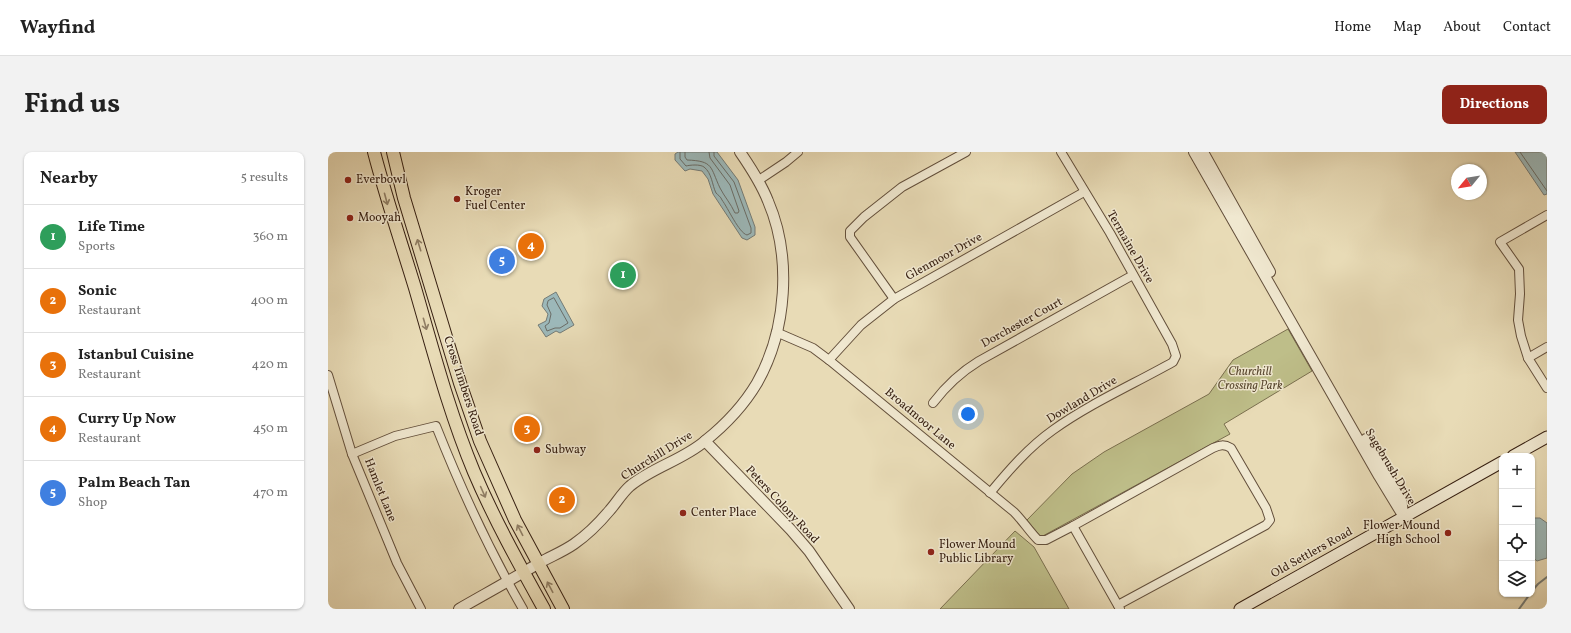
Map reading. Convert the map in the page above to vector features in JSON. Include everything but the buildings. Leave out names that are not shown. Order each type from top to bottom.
[{"type":"main road","name":"Cross Timbers Road","points":[[374,152],[388,206],[442,382],[463,444],[487,501],[544,609]]},
{"type":"main road","name":"Cross Timbers Road","points":[[393,152],[404,198],[460,383],[480,441],[515,520],[563,609]]},
{"type":"main road","points":[[414,287],[430,282]]},
{"type":"main road","points":[[1518,453],[1547,437]]},
{"type":"main road","name":"Old Settlers Road","points":[[1240,609],[1499,464]]},
{"type":"street","name":"Churchill Drive","points":[[460,609],[574,544],[603,519],[631,485],[664,465],[696,449],[706,441],[727,421],[757,382],[767,361],[782,308],[781,251],[769,202],[759,180],[740,152]]},
{"type":"street","points":[[759,180],[798,152]]},
{"type":"street","points":[[894,299],[850,237],[850,231],[870,212],[902,187],[966,152]]},
{"type":"street","name":"Termaine Drive","points":[[1061,152],[1110,234],[1172,344],[1176,356]]},
{"type":"street","name":"Sagebrush Drive","points":[[1194,152],[1401,498],[1404,517]]},
{"type":"street","name":"Sagebrush Drive","points":[[1203,152],[1265,271]]},
{"type":"street","name":"Glenmoor Drive","points":[[829,360],[861,325],[894,299],[1084,192]]},
{"type":"street","points":[[1547,215],[1500,242],[1519,269],[1520,294],[1518,320],[1521,336],[1528,358],[1547,388]]},
{"type":"street","name":"Dorchester Court","points":[[933,403],[944,389],[964,371],[979,361],[1133,275]]},
{"type":"street","name":"Broadmoor Lane","points":[[776,332],[813,348],[829,360],[1024,522],[1038,540],[1046,540],[1073,526]]},
{"type":"street","points":[[1528,358],[1547,347]]},
{"type":"street","name":"Dowland Drive","points":[[990,493],[1015,464],[1052,431],[1073,417],[1173,362],[1176,356]]},
{"type":"street","name":"Hamlet Lane","points":[[328,375],[352,454],[397,563],[421,609]]},
{"type":"street","points":[[352,454],[395,436],[436,426],[459,485],[479,528],[523,609]]},
{"type":"street","name":"Peters Colony Road","points":[[706,441],[792,530],[809,551],[849,609]]},
{"type":"street","points":[[1219,445],[1225,445],[1231,448],[1266,508],[1270,520],[1266,525],[1119,607],[1073,526],[1219,445]]},
{"type":"green space","name":"Churchill Crossing Park","points":[[1288,329],[1312,371],[1224,424],[1230,434],[1041,537],[1027,520],[1072,474],[1104,452],[1209,394],[1233,360]]},
{"type":"green space","points":[[1015,531],[1034,547],[1069,609],[940,609]]},
{"type":"water","points":[[678,152],[717,152],[738,180],[755,227],[755,235],[747,240],[742,238],[713,194],[708,179],[702,171],[690,169],[685,171],[675,160],[675,154]]},
{"type":"water","points":[[1515,152],[1547,152],[1547,194],[1544,195]]},
{"type":"water","points":[[556,292],[574,325],[560,333],[556,331],[546,337],[538,325],[546,321],[548,314],[542,306],[544,299]]},
{"type":"water","points":[[1535,518],[1540,518],[1547,523],[1547,558],[1537,561],[1535,559]]},
{"type":"waterway","points":[[1535,588],[1547,577]]},
{"type":"waterway","points":[[1519,609],[1528,597]]},
{"type":"place","name":"Everbowl","points":[[348,180]]},
{"type":"place","name":"Kroger Fuel Center","points":[[457,199]]},
{"type":"place","name":"Mooyah","points":[[350,218]]},
{"type":"place","name":"Curry Up Now","points":[[531,246]]},
{"type":"place","name":"Palm Beach Tan","points":[[502,261]]},
{"type":"place","name":"Life Time","points":[[623,275]]},
{"type":"place","name":"Istanbul Cuisine","points":[[527,429]]},
{"type":"place","name":"Subway","points":[[537,450]]},
{"type":"place","name":"Sonic","points":[[562,500]]},
{"type":"place","name":"Center Place","points":[[683,513]]},
{"type":"place","name":"Flower Mound High School","points":[[1448,533]]},
{"type":"place","name":"Flower Mound Public Library","points":[[931,552]]}]
